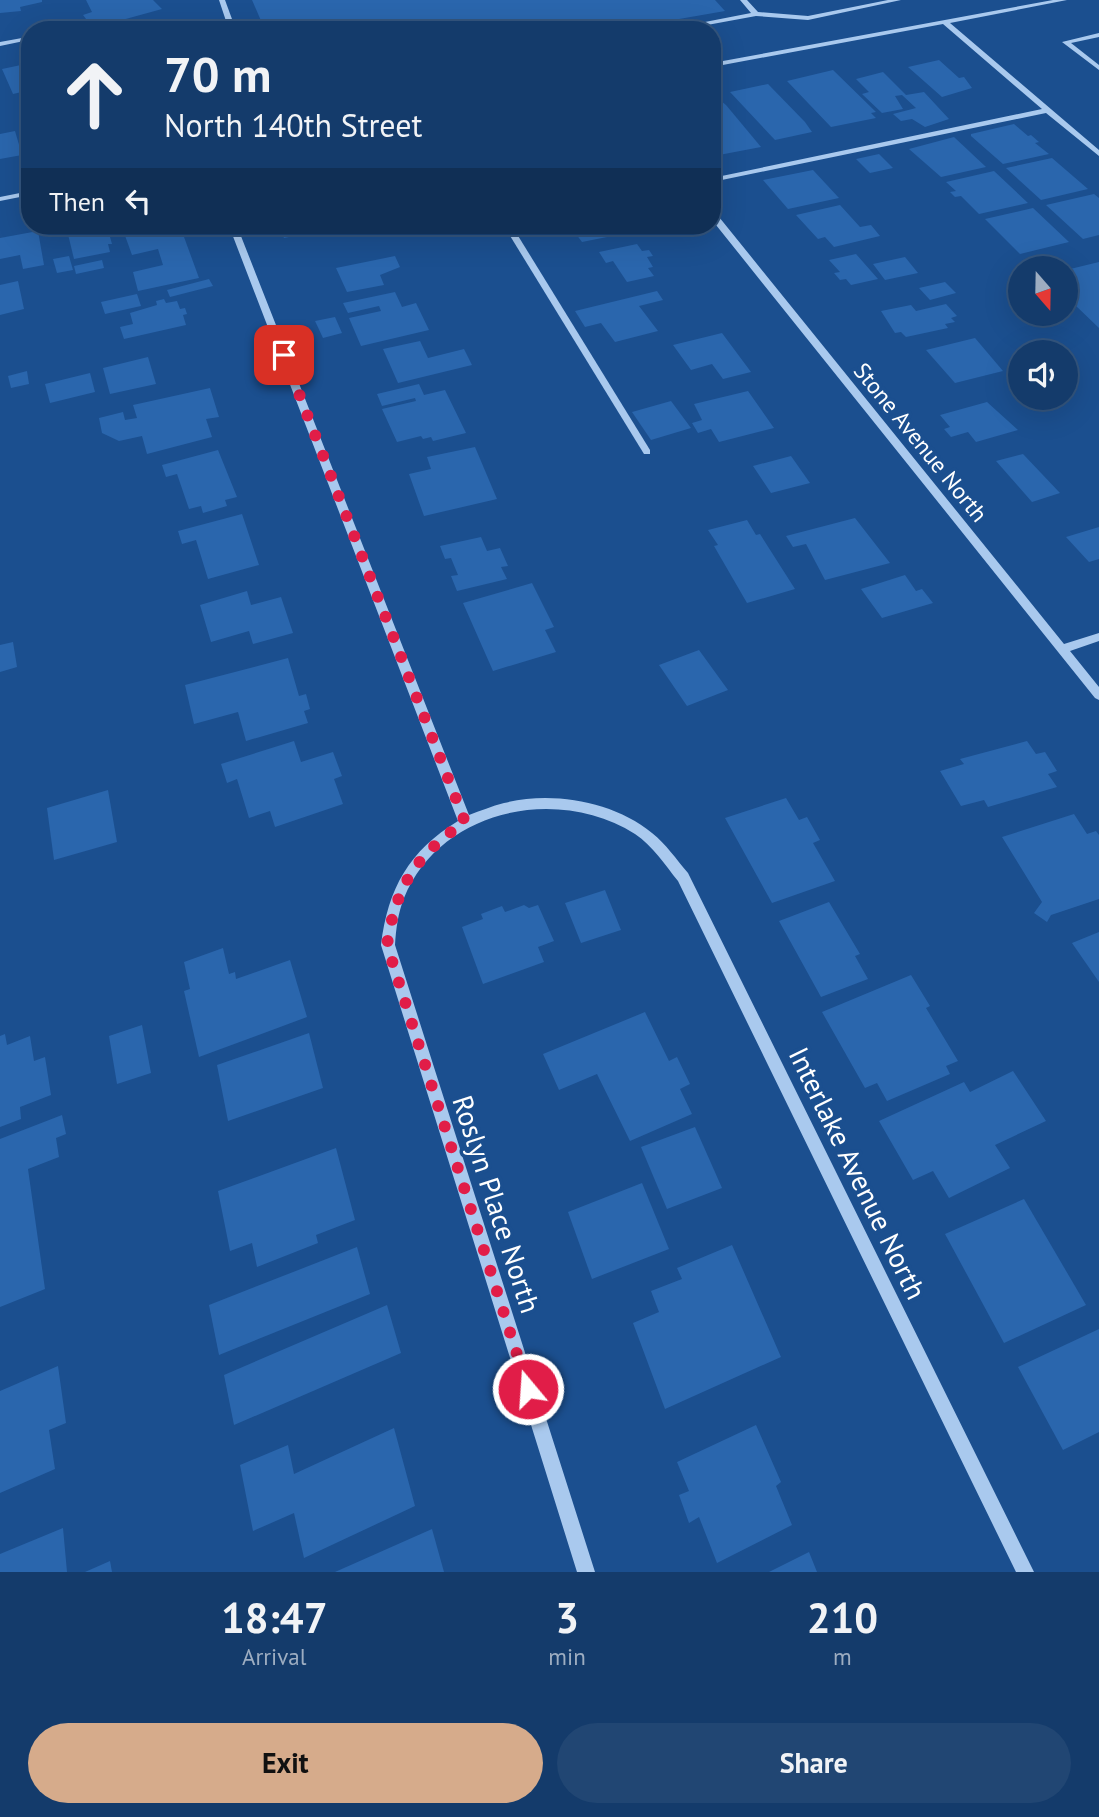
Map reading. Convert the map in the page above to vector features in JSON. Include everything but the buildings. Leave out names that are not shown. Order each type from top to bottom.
[{"type":"street","points":[[222,0],[230,21]]},
{"type":"street","points":[[744,0],[756,13]]},
{"type":"street","points":[[714,21],[756,13],[808,18],[898,0]]},
{"type":"street","points":[[721,63],[1064,0]]},
{"type":"street","points":[[944,22],[1099,154]]},
{"type":"street","points":[[1099,35],[1065,42],[1099,68]]},
{"type":"street","points":[[0,44],[21,40]]},
{"type":"street","points":[[721,178],[1047,110]]},
{"type":"street","points":[[0,199],[21,195]]},
{"type":"street","name":"Stone Avenue North","points":[[721,225],[1099,695]]},
{"type":"street","points":[[237,235],[465,822]]},
{"type":"street","points":[[514,235],[647,452]]},
{"type":"street","points":[[1062,649],[1099,637]]},
{"type":"street","name":"Interlake Avenue North","points":[[465,822],[508,806],[552,802],[586,807],[619,819],[658,846],[683,877],[1025,1572]]},
{"type":"street","name":"Roslyn Place North","points":[[465,822],[441,839],[419,860],[400,891],[391,915],[387,945],[586,1572]]},
{"type":"route","points":[[284,355],[465,822],[441,839],[419,860],[400,891],[391,915],[387,945],[528,1389]]}]
